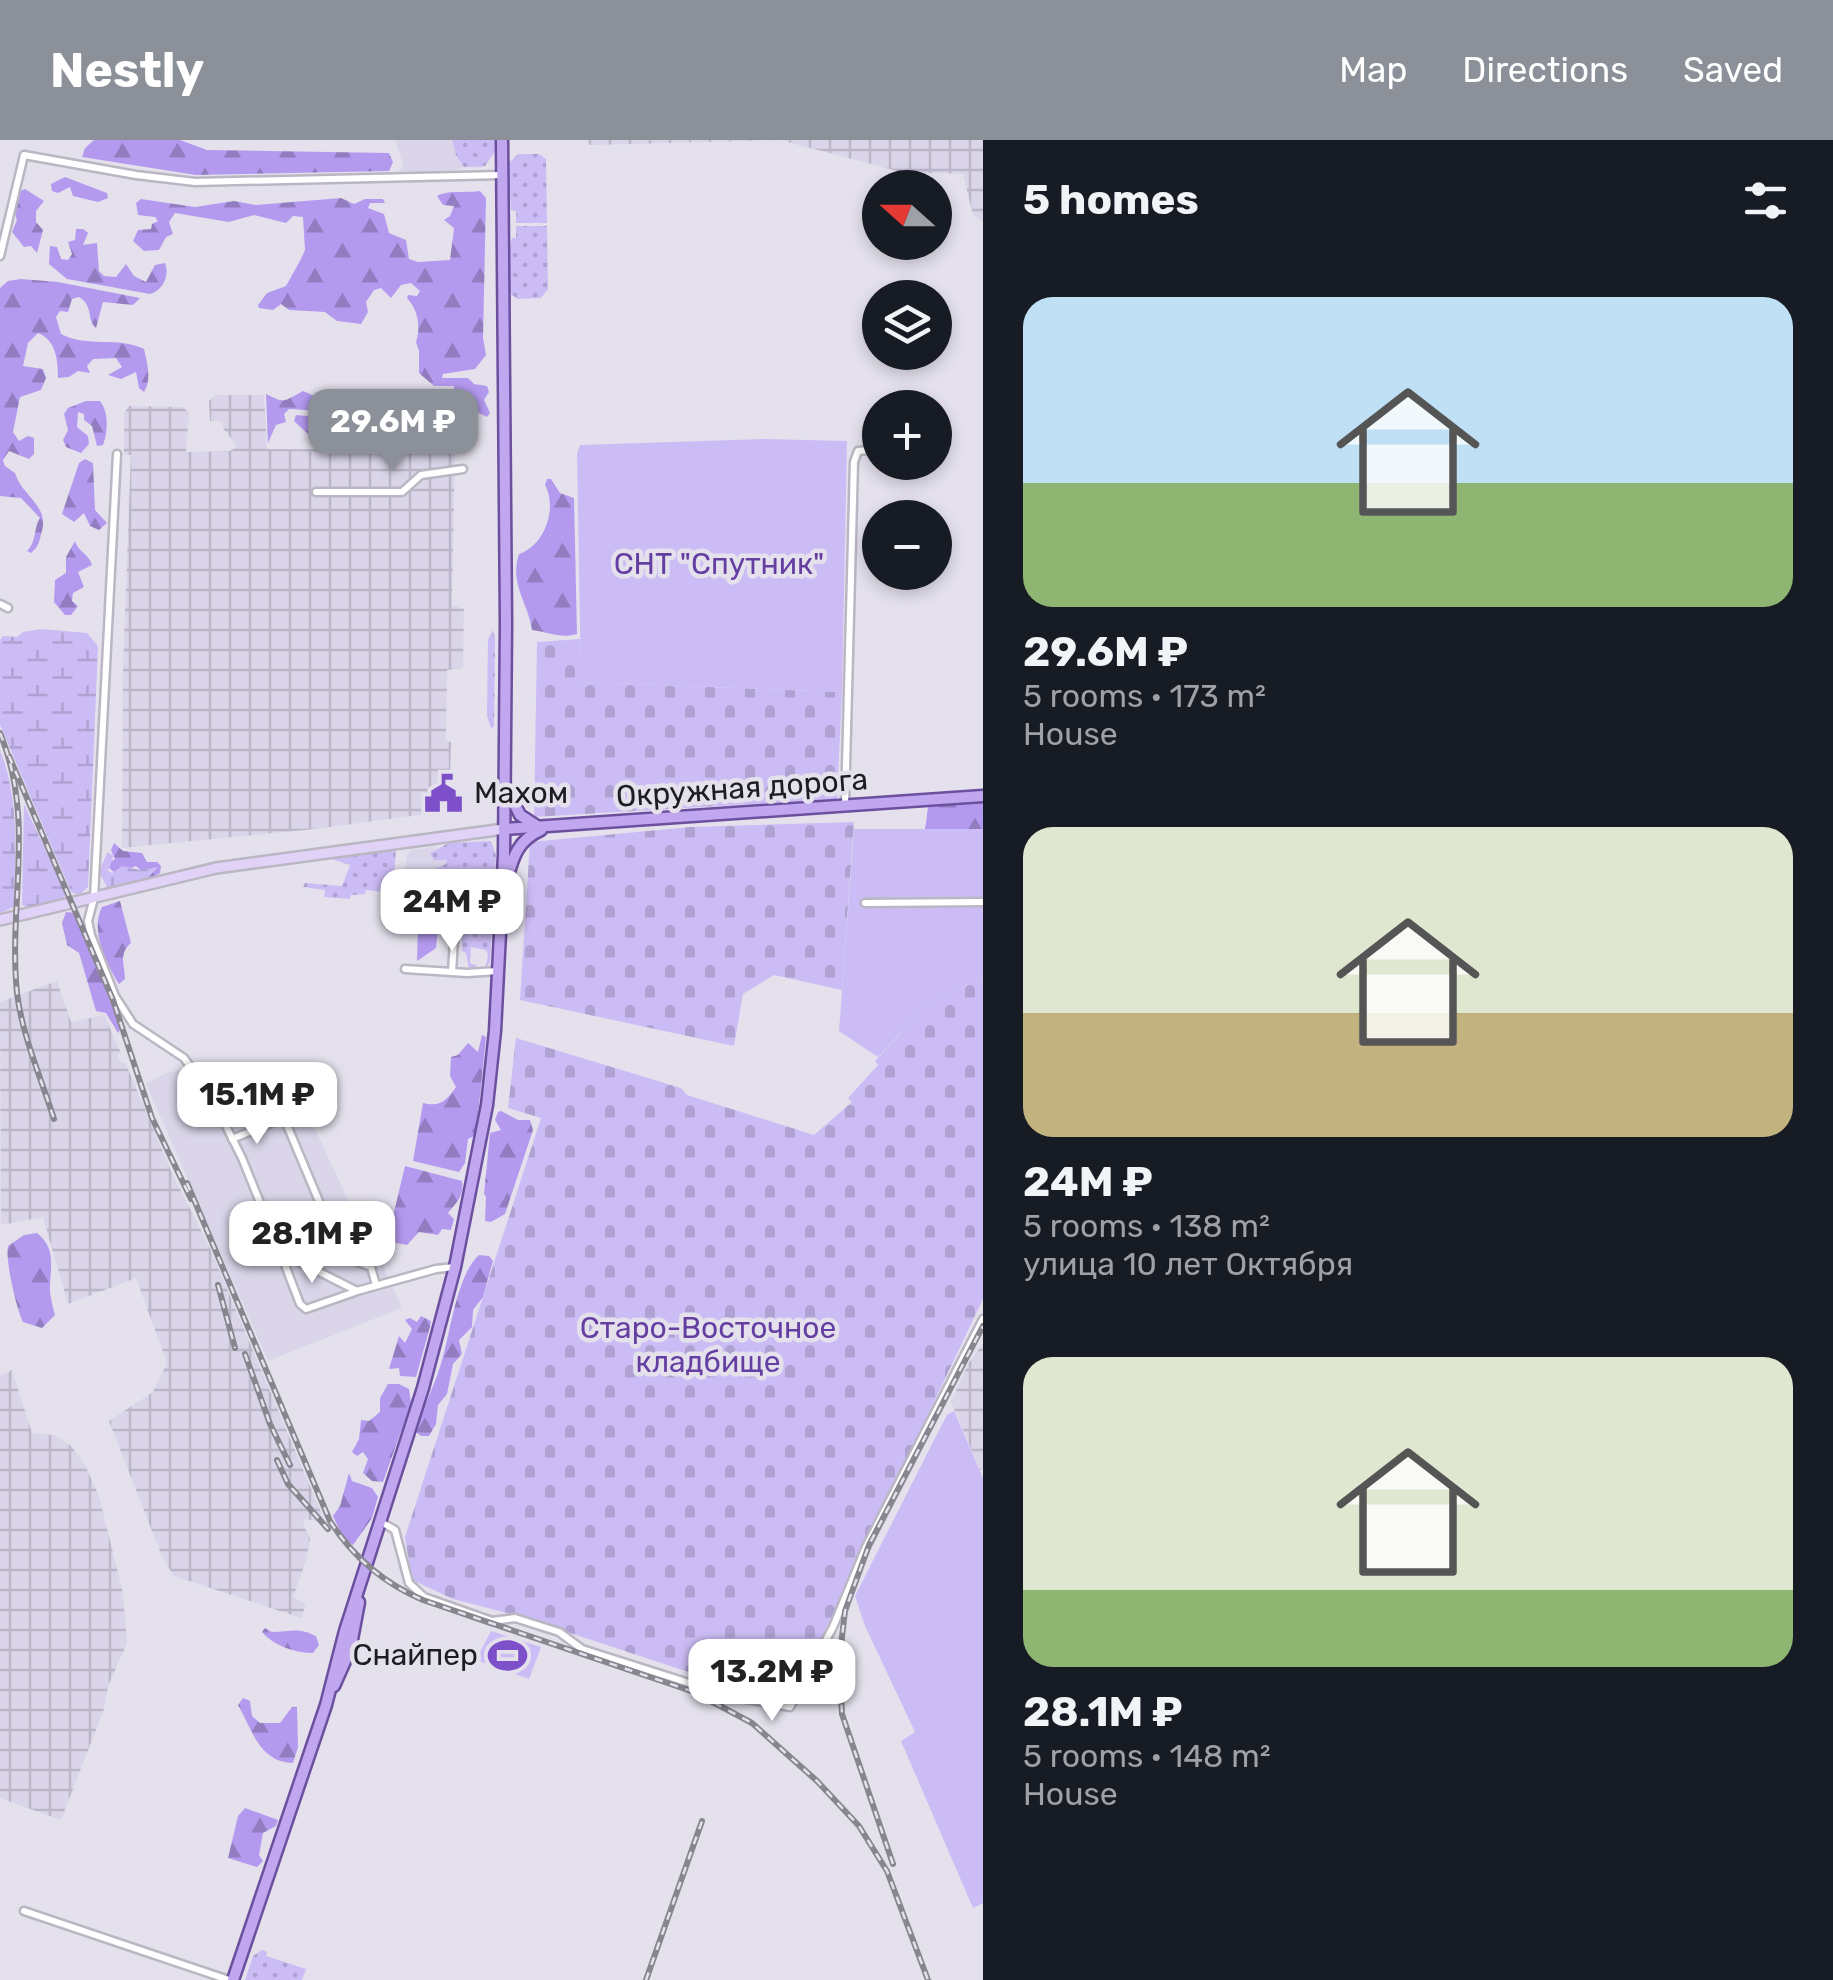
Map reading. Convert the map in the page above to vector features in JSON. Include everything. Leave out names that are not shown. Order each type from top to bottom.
[{"type":"main road","points":[[231,1980],[328,1696],[350,1650],[361,1584],[423,1388],[455,1267],[487,1105],[499,970],[504,829],[502,140]]},
{"type":"main road","points":[[504,775],[520,815],[546,828]]},
{"type":"main road","name":"Окружная дорога","points":[[504,829],[983,796]]},
{"type":"main road","points":[[503,893],[519,846],[528,836],[546,828]]},
{"type":"street","points":[[0,256],[24,155],[136,176],[196,182],[502,175]]},
{"type":"street","points":[[845,805],[854,462],[858,451],[862,451]]},
{"type":"street","points":[[116,454],[90,934],[116,996],[134,1024],[173,1048],[196,1072],[232,1138],[300,1304],[306,1309],[376,1285],[455,1267]]},
{"type":"street","points":[[316,492],[402,492],[421,474],[464,468]]},
{"type":"street","points":[[0,920],[266,859],[504,829]]},
{"type":"street","points":[[406,900],[447,900],[456,907],[452,972]]},
{"type":"street","points":[[865,903],[983,902]]},
{"type":"street","points":[[405,969],[499,970]]},
{"type":"street","points":[[232,1138],[284,1118],[342,1256],[371,1267],[376,1285]]},
{"type":"street","points":[[280,1252],[357,1291]]},
{"type":"street","points":[[381,1522],[395,1530],[409,1583],[424,1597],[492,1621],[515,1618],[559,1632],[582,1650],[730,1696],[790,1707],[833,1627],[877,1524],[983,1319]]},
{"type":"street","points":[[24,1912],[231,1980]]},
{"type":"shaded area","points":[[395,140],[497,140],[497,148],[480,168],[397,175],[403,165]]},
{"type":"shaded area","points":[[586,140],[780,140],[590,145]]},
{"type":"shaded area","points":[[780,140],[983,140],[983,222],[973,215],[963,174],[952,174],[952,170],[893,170]]},
{"type":"shaded area","points":[[215,395],[264,395],[267,449],[455,450],[452,605],[464,609],[463,668],[447,670],[449,811],[122,848],[123,665],[131,455],[124,455],[124,413],[129,406],[183,407],[189,413],[186,452],[230,451],[237,446],[223,428],[223,422],[210,421],[209,401]]},
{"type":"shaded area","points":[[439,846],[432,851],[447,860],[440,894],[403,891],[411,850]]},
{"type":"shaded area","points":[[57,981],[71,1022],[104,1015],[121,1053],[117,1055],[121,1063],[125,1062],[172,1173],[210,1248],[323,1517],[317,1521],[306,1519],[303,1524],[310,1538],[293,1597],[306,1604],[301,1618],[174,1576],[163,1559],[109,1421],[153,1392],[167,1363],[136,1278],[68,1304],[43,1217],[1,1225],[0,1002]]},
{"type":"shaded area","points":[[205,1065],[289,1073],[402,1308],[268,1361],[146,1084],[166,1073]]},
{"type":"shaded area","points":[[983,1343],[980,1470],[951,1402],[968,1364]]},
{"type":"shaded area","points":[[12,1370],[32,1433],[55,1435],[71,1446],[84,1463],[99,1496],[123,1593],[127,1643],[61,1820],[0,1798],[0,1376]]},
{"type":"green space","points":[[94,140],[180,140],[207,150],[389,153],[393,162],[389,171],[196,175],[82,157]]},
{"type":"green space","points":[[452,140],[497,140],[497,148],[485,166],[464,167]]},
{"type":"green space","points":[[518,154],[539,154],[546,159],[547,223],[516,223],[516,211],[511,210],[508,164]]},
{"type":"green space","points":[[65,177],[107,193],[108,198],[98,202],[73,196],[70,187],[58,193],[52,191],[51,184]]},
{"type":"green space","points":[[25,189],[44,201],[36,211],[36,222],[43,230],[37,253],[31,246],[24,247],[12,232],[17,220],[16,198]]},
{"type":"green space","points":[[480,191],[486,198],[486,355],[475,369],[443,374],[442,378],[468,378],[474,384],[487,386],[487,417],[475,411],[468,418],[464,399],[454,395],[454,386],[434,386],[419,373],[418,319],[407,298],[420,291],[411,283],[401,285],[391,298],[381,288],[374,290],[366,302],[368,312],[361,324],[337,321],[325,312],[289,310],[281,304],[273,310],[259,308],[267,293],[286,286],[301,259],[305,250],[303,217],[293,216],[286,223],[254,215],[229,222],[175,213],[169,222],[173,234],[166,237],[159,250],[144,251],[133,241],[138,230],[151,229],[158,221],[138,215],[136,203],[141,199],[195,207],[234,201],[256,205],[341,198],[354,204],[365,199],[383,199],[385,203],[370,203],[368,208],[384,214],[389,233],[406,240],[409,259],[450,260],[454,228],[444,220],[454,206],[443,205],[437,196]]},
{"type":"green space","points":[[516,226],[547,226],[548,289],[541,298],[518,299],[510,294],[508,251],[512,238],[516,238]]},
{"type":"green space","points":[[76,229],[88,233],[83,245],[97,243],[99,271],[104,276],[116,277],[126,264],[134,276],[146,282],[155,265],[165,263],[167,272],[162,286],[150,294],[67,279],[49,264],[50,246],[57,247],[61,259],[68,260],[72,254],[68,242],[75,240]]},
{"type":"green space","points":[[21,279],[140,298],[133,305],[103,302],[96,328],[87,304],[79,297],[72,299],[68,312],[60,311],[56,317],[61,334],[71,338],[144,349],[148,371],[144,392],[139,388],[136,372],[121,379],[108,375],[122,367],[116,358],[93,359],[87,366],[90,373],[78,371],[58,378],[49,340],[38,333],[28,343],[23,366],[43,369],[46,378],[41,390],[20,397],[13,432],[19,441],[28,436],[34,438],[34,454],[29,459],[9,451],[3,460],[42,514],[40,538],[31,553],[27,551],[40,518],[21,498],[0,496],[0,288],[8,281]]},
{"type":"green space","points":[[303,391],[333,404],[338,413],[344,411],[349,392],[363,403],[377,402],[395,409],[398,419],[369,430],[353,423],[344,427],[322,424],[309,435],[294,421],[296,415],[319,417],[324,411],[289,409],[284,414],[286,422],[276,425],[268,443],[266,394],[283,400]]},
{"type":"green space","points":[[100,401],[107,429],[103,445],[97,446],[92,426],[78,412],[77,427],[88,436],[89,444],[81,453],[66,447],[63,440],[68,430],[64,414],[68,408]]},
{"type":"green space","points":[[335,436],[389,439],[416,449],[331,449],[330,441]]},
{"type":"green space","name":"СНТ \"Спутник\"","points":[[765,439],[847,441],[842,692],[581,682],[577,453],[580,445]]},
{"type":"green space","points":[[85,459],[93,463],[95,510],[107,523],[99,530],[90,526],[84,513],[74,522],[62,514],[79,463]]},
{"type":"green space","points":[[547,479],[560,493],[574,498],[577,634],[532,630],[516,575],[519,554],[535,543],[546,526],[550,505]]},
{"type":"green space","points":[[75,541],[92,565],[78,572],[84,587],[73,593],[72,601],[78,606],[71,615],[65,615],[54,602],[55,580],[66,573],[66,557]]},
{"type":"green space","points":[[41,629],[87,633],[98,646],[88,887],[79,895],[71,892],[0,725],[0,640],[3,636],[17,637]]},
{"type":"green space","points":[[493,630],[491,728],[487,716],[488,639]]},
{"type":"green space","points":[[580,639],[582,682],[842,692],[837,799],[534,817],[537,642]]},
{"type":"green space","points":[[0,750],[11,788],[15,847],[14,907],[0,913]]},
{"type":"green space","points":[[983,801],[983,829],[925,830],[928,807]]},
{"type":"green space","points":[[24,804],[66,894],[61,902],[27,909],[22,904]]},
{"type":"green space","points":[[854,822],[842,990],[774,975],[743,994],[734,1046],[520,1000],[530,842],[691,827]]},
{"type":"green space","points":[[854,829],[983,829],[983,977],[928,1004],[878,1057],[839,1031]]},
{"type":"green space","points":[[491,841],[496,855],[490,963],[486,967],[486,950],[471,947],[470,963],[478,966],[469,968],[462,951],[462,933],[489,934],[483,916],[478,916],[478,925],[460,926],[461,907],[453,898],[403,897],[403,891],[440,894],[443,883],[431,883],[432,870],[447,860],[434,860],[430,853],[449,843]]},
{"type":"green space","points":[[114,843],[123,851],[142,853],[147,862],[157,862],[160,873],[150,879],[136,866],[116,874],[106,865],[115,859],[111,850]]},
{"type":"green space","points":[[396,849],[393,893],[366,890],[350,899],[324,897],[325,890],[303,887],[305,883],[342,886],[350,865],[332,859]]},
{"type":"green space","points":[[107,853],[114,855],[108,871],[112,873],[122,866],[140,870],[158,867],[147,879],[107,887],[99,872]]},
{"type":"green space","points":[[120,901],[131,943],[123,956],[125,979],[119,984],[105,956],[98,926],[102,907]]},
{"type":"green space","points":[[420,904],[448,908],[449,915],[438,927],[436,948],[417,961],[418,925],[414,910]]},
{"type":"green space","points":[[66,912],[75,913],[121,1028],[118,1033],[106,1013],[96,1011],[79,953],[67,945],[62,923]]},
{"type":"green space","name":"Старо-Восточное кладбище","points":[[983,977],[983,1299],[793,1698],[780,1702],[515,1615],[453,1599],[412,1580],[405,1537],[541,1118],[508,1108],[516,1038],[681,1088],[687,1095],[814,1135],[852,1102],[848,1098],[878,1065],[875,1061],[928,1004]]},
{"type":"green space","points":[[482,1035],[486,1037],[476,1135],[468,1139],[465,1163],[459,1172],[413,1161],[423,1103],[443,1102],[449,1096],[456,1087],[450,1076],[451,1057],[468,1043],[478,1052]]},
{"type":"green space","points":[[501,1111],[518,1120],[530,1120],[533,1130],[505,1214],[491,1222],[485,1221],[484,1194],[490,1133],[501,1130],[495,1120]]},
{"type":"green space","points":[[405,1166],[462,1181],[459,1199],[448,1213],[454,1219],[451,1230],[442,1229],[438,1235],[419,1232],[407,1245],[387,1241]]},
{"type":"green space","points":[[37,1233],[50,1252],[50,1292],[55,1315],[42,1328],[23,1322],[7,1253],[8,1246],[24,1235]]},
{"type":"green space","points":[[479,1255],[489,1256],[493,1261],[483,1297],[473,1310],[472,1327],[459,1340],[462,1354],[453,1364],[447,1394],[438,1405],[436,1424],[429,1436],[421,1436],[416,1432],[442,1360],[459,1293]]},
{"type":"green space","points":[[421,1316],[431,1321],[416,1377],[400,1376],[399,1368],[389,1369],[399,1336],[405,1343],[412,1329],[405,1320],[417,1322]]},
{"type":"green space","points":[[388,1384],[409,1389],[411,1403],[383,1482],[372,1481],[363,1473],[368,1459],[363,1452],[357,1456],[352,1452],[359,1439],[361,1420],[369,1421],[380,1412],[380,1398]]},
{"type":"green space","points":[[954,1411],[983,1478],[983,1903],[973,1908],[901,1741],[915,1732],[855,1596],[947,1415]]},
{"type":"green space","points":[[349,1473],[352,1481],[372,1488],[378,1497],[372,1518],[353,1545],[344,1539],[333,1516],[340,1506]]},
{"type":"green space","points":[[265,1628],[272,1632],[309,1633],[316,1636],[319,1645],[313,1653],[292,1650],[267,1637],[262,1632]]},
{"type":"green space","name":"Снайпер","points":[[491,1631],[541,1647],[529,1679],[476,1660]]},
{"type":"green space","points":[[243,1698],[250,1701],[252,1716],[260,1723],[280,1723],[292,1707],[297,1707],[298,1747],[293,1763],[264,1751],[238,1705]]},
{"type":"green space","points":[[245,1808],[278,1820],[276,1826],[263,1833],[259,1855],[263,1861],[257,1867],[228,1858],[238,1816]]},
{"type":"green space","points":[[262,1950],[267,1952],[266,1956],[306,1969],[302,1980],[245,1980],[253,1956]]},
{"type":"railway","points":[[0,733],[17,798],[15,960],[19,1009],[54,1119]]},
{"type":"railway","points":[[9,756],[113,1000],[152,1118],[191,1199]]},
{"type":"railway","points":[[187,1183],[330,1521],[359,1557],[395,1586],[423,1600],[694,1692],[752,1723],[817,1781],[859,1826],[887,1871],[928,1980]]},
{"type":"railway","points":[[218,1285],[235,1348]]},
{"type":"railway","points":[[893,1864],[842,1714],[839,1663],[845,1611],[869,1545],[983,1326]]},
{"type":"railway","points":[[245,1354],[270,1424],[290,1465]]},
{"type":"railway","points":[[277,1460],[288,1484],[328,1529]]},
{"type":"railway","points":[[646,1980],[702,1821]]},
{"type":"place","name":"Махом","points":[[444,793]]},
{"type":"place","name":"Снайпер","points":[[508,1655]]}]
